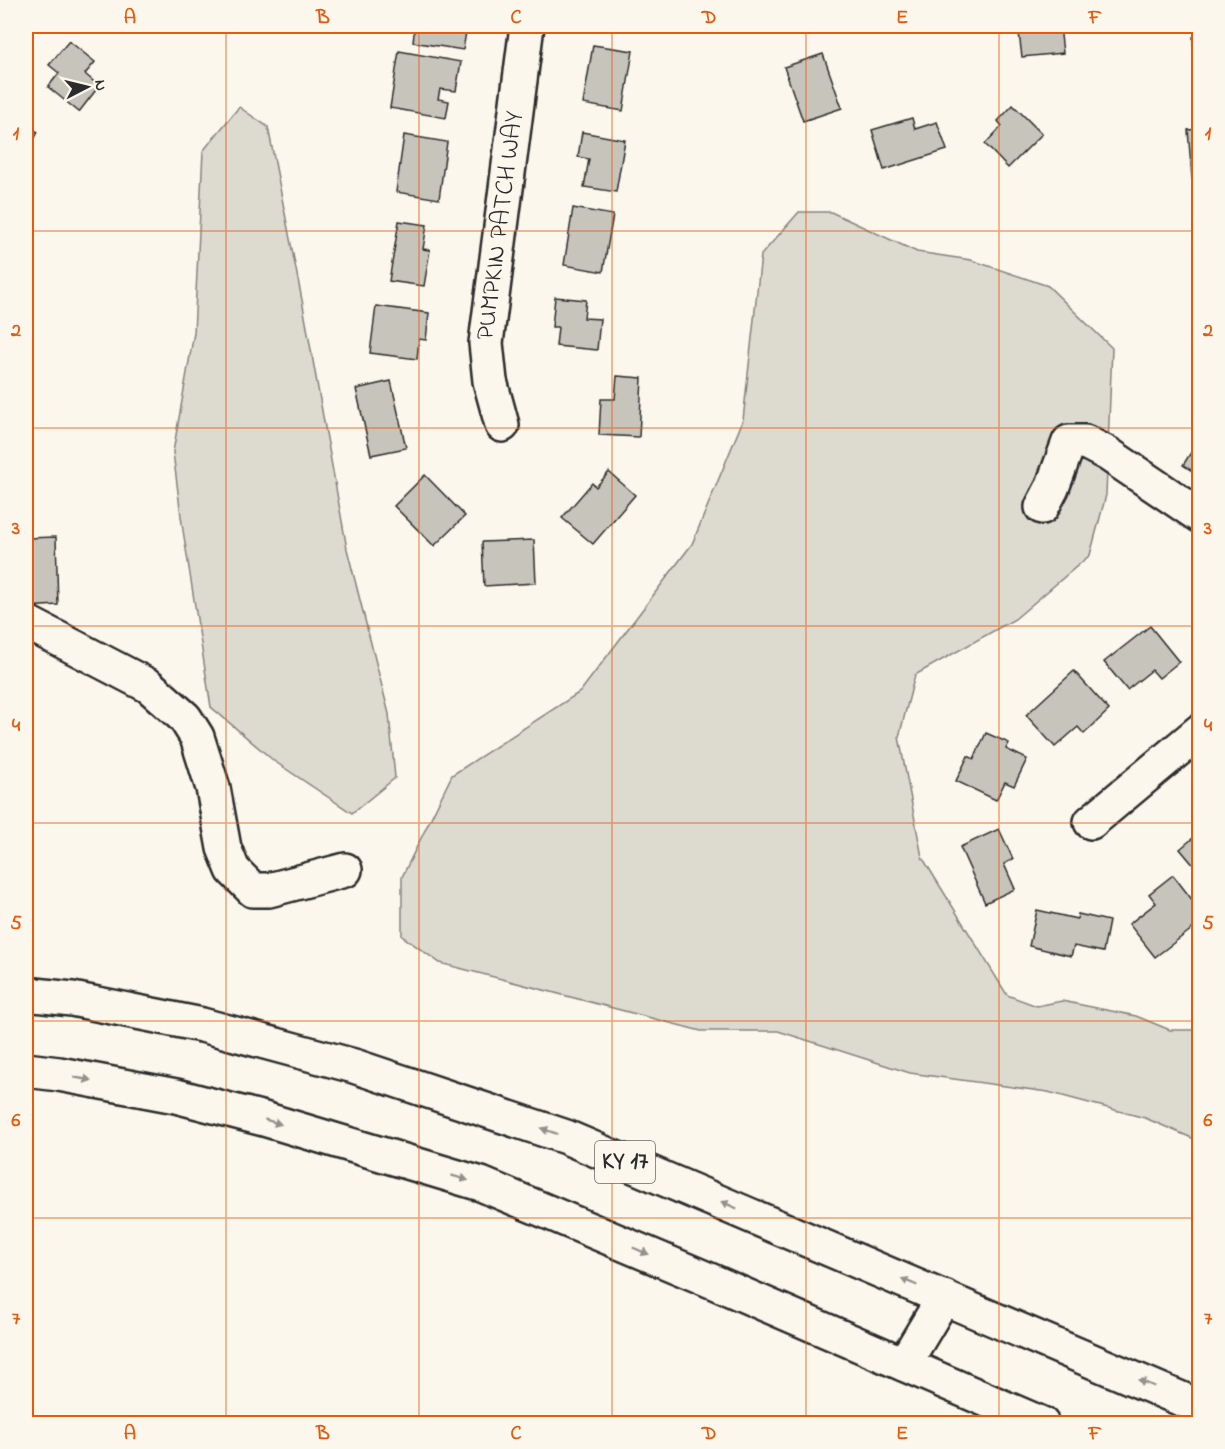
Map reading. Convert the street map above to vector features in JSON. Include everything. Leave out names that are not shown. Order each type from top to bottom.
[{"type":"main road","name":"PUMPKIN PATCH WAY","points":[[502,425],[490,381],[486,343],[527,26]]},
{"type":"main road","points":[[1042,507],[1052,488],[1069,442],[1085,441],[1200,516]]},
{"type":"main road","points":[[26,622],[149,686],[185,718],[196,737],[213,788],[224,848],[233,870],[252,890],[268,890],[345,870]]},
{"type":"main road","points":[[1091,822],[1200,731]]},
{"type":"main road","name":"KY 17","points":[[26,994],[72,999],[202,1025],[354,1066],[566,1137],[1200,1407]]},
{"type":"main road","points":[[26,1070],[176,1096],[264,1119],[481,1184],[1042,1424]]},
{"type":"main road","points":[[904,1364],[944,1297]]},
{"type":"shaded area","points":[[239,107],[268,127],[347,549],[389,714],[395,778],[352,813],[274,761],[211,707],[173,452],[194,333],[203,151]]},
{"type":"shaded area","points":[[799,212],[831,212],[917,252],[971,260],[1048,286],[1112,348],[1106,495],[1090,555],[1015,619],[915,675],[899,737],[922,857],[1007,995],[1037,1006],[1062,1001],[1136,1016],[1170,1030],[1199,1030],[1199,1141],[1145,1118],[1048,1092],[910,1073],[778,1031],[701,1031],[440,963],[402,936],[402,877],[452,775],[580,692],[692,544],[743,420],[761,255]]},
{"type":"building","points":[[415,26],[467,26],[463,50],[413,42]]},
{"type":"building","points":[[1023,26],[1060,26],[1063,53],[1022,57],[1019,33],[1023,32]]},
{"type":"building","points":[[1193,37],[1200,37],[1200,102],[1197,102]]},
{"type":"building","points":[[69,41],[95,62],[85,74],[99,86],[79,112],[48,87],[59,73],[49,65]]},
{"type":"building","points":[[593,45],[633,51],[623,111],[583,104]]},
{"type":"building","points":[[399,51],[461,62],[456,91],[440,89],[438,99],[449,101],[446,118],[390,108]]},
{"type":"building","points":[[823,54],[842,108],[803,121],[784,67]]},
{"type":"building","points":[[1013,105],[1042,134],[1008,168],[985,144],[1002,126],[998,121]]},
{"type":"building","points":[[912,118],[915,129],[937,122],[947,150],[884,170],[872,130]]},
{"type":"building","points":[[26,125],[38,132],[26,155]]},
{"type":"building","points":[[1200,129],[1200,177],[1192,178],[1188,130]]},
{"type":"building","points":[[582,132],[625,140],[616,192],[584,187],[589,159],[578,157]]},
{"type":"building","points":[[404,135],[447,142],[439,199],[396,192]]},
{"type":"building","points":[[573,208],[613,215],[603,272],[564,265]]},
{"type":"building","points":[[399,221],[427,225],[423,249],[430,250],[424,286],[389,281]]},
{"type":"building","points":[[555,297],[586,300],[584,318],[600,319],[597,350],[556,346],[558,327],[552,327]]},
{"type":"building","points":[[376,306],[429,313],[426,340],[419,339],[417,359],[370,353]]},
{"type":"building","points":[[617,376],[642,378],[639,437],[599,435],[601,399],[615,399]]},
{"type":"building","points":[[391,381],[406,448],[371,455],[356,389]]},
{"type":"building","points":[[1200,438],[1200,476],[1183,465]]},
{"type":"building","points":[[609,472],[635,495],[593,544],[562,518],[592,483],[596,487]]},
{"type":"building","points":[[425,475],[465,516],[434,546],[394,506]]},
{"type":"building","points":[[56,537],[58,605],[26,607],[26,538]]},
{"type":"building","points":[[534,540],[536,583],[484,586],[482,542]]},
{"type":"building","points":[[1150,626],[1179,662],[1159,678],[1152,670],[1127,690],[1104,662]]},
{"type":"building","points":[[1074,671],[1109,710],[1084,734],[1078,727],[1055,747],[1026,715]]},
{"type":"building","points":[[986,733],[1009,743],[1006,749],[1027,759],[1014,786],[1005,782],[996,800],[956,781],[968,756],[974,759]]},
{"type":"building","points":[[999,829],[1013,859],[1004,864],[1015,889],[985,903],[960,847]]},
{"type":"building","points":[[1200,832],[1200,873],[1180,849]]},
{"type":"building","points":[[1173,875],[1200,910],[1200,923],[1155,957],[1129,924],[1156,903],[1149,894]]},
{"type":"building","points":[[1037,910],[1077,919],[1078,914],[1109,921],[1103,952],[1074,946],[1071,956],[1029,946]]}]
